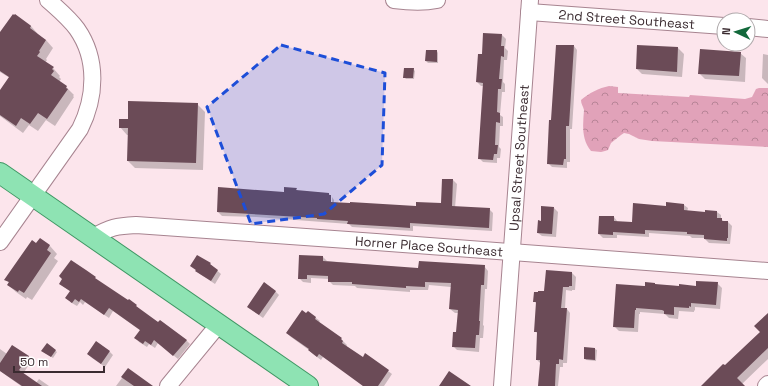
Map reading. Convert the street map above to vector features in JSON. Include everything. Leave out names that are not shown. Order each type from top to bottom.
[{"type":"main road","points":[[0,173],[308,386]]},
{"type":"street","points":[[0,242],[80,129],[88,108],[92,86],[92,74],[88,50],[77,29],[69,19],[48,0]]},
{"type":"street","points":[[394,0],[413,3],[435,1]]},
{"type":"street","name":"2nd Street Southeast","points":[[529,6],[716,25]]},
{"type":"street","name":"Upsal Street Southeast","points":[[502,386],[529,6]]},
{"type":"street","points":[[756,28],[768,29]]},
{"type":"street","name":"Horner Place Southeast","points":[[93,237],[105,230],[117,226],[136,225],[768,271]]},
{"type":"street","points":[[168,386],[219,324]]},
{"type":"highlighted area","points":[[281,45],[385,73],[382,165],[324,214],[251,224],[207,107]]},
{"type":"green space","points":[[609,86],[618,87],[618,93],[689,97],[690,95],[745,99],[752,97],[756,89],[768,88],[768,147],[652,141],[639,139],[624,133],[611,143],[608,150],[601,152],[591,151],[584,136],[584,110],[581,100],[594,91]]},
{"type":"building","points":[[13,14],[30,25],[30,28],[46,40],[37,56],[54,67],[52,69],[54,71],[51,75],[67,86],[66,88],[68,89],[47,119],[38,113],[30,124],[21,118],[16,126],[0,115],[0,90],[9,77],[0,71],[0,32]]},
{"type":"building","points":[[483,33],[502,34],[501,46],[504,46],[504,57],[501,56],[499,79],[502,79],[501,89],[498,89],[497,112],[500,113],[500,123],[496,122],[495,145],[498,145],[497,154],[494,154],[493,160],[478,159],[483,83],[476,82],[478,54],[482,54]]},
{"type":"building","points":[[556,45],[574,45],[569,126],[566,126],[566,159],[564,159],[563,165],[547,164],[549,120],[551,120]]},
{"type":"building","points":[[637,45],[678,47],[677,72],[636,69]]},
{"type":"building","points":[[700,49],[716,50],[716,52],[741,52],[739,76],[698,74]]},
{"type":"building","points":[[426,50],[437,50],[437,62],[425,61]]},
{"type":"building","points":[[404,68],[414,68],[413,78],[403,78]]},
{"type":"building","points":[[128,101],[198,103],[196,163],[127,161],[128,128],[119,128],[119,119],[128,119]]},
{"type":"building","points":[[442,179],[453,179],[452,206],[490,208],[489,228],[410,223],[410,228],[347,224],[348,221],[317,218],[217,212],[218,187],[284,192],[284,187],[297,188],[296,190],[329,193],[329,195],[331,195],[331,202],[416,206],[416,202],[441,203]]},
{"type":"building","points":[[666,202],[684,204],[684,210],[705,212],[705,210],[717,211],[717,218],[722,218],[722,221],[728,221],[727,241],[704,239],[704,235],[687,234],[687,232],[645,230],[645,234],[613,232],[613,235],[598,234],[599,216],[614,216],[614,221],[632,222],[633,203],[666,206]]},
{"type":"building","points":[[541,206],[554,207],[552,234],[537,233],[538,220],[541,221]]},
{"type":"building","points":[[40,238],[50,245],[47,250],[51,253],[24,293],[19,290],[18,292],[7,285],[9,282],[4,280],[32,240],[36,243]]},
{"type":"building","points":[[197,255],[211,263],[210,264],[218,270],[211,281],[190,266]]},
{"type":"building","points":[[299,255],[323,256],[323,261],[418,268],[419,261],[485,265],[484,285],[481,285],[479,335],[476,335],[475,348],[452,347],[453,332],[456,332],[458,310],[449,309],[451,283],[425,282],[425,287],[406,286],[406,288],[352,284],[352,282],[328,282],[328,276],[307,275],[307,279],[298,279]]},
{"type":"building","points":[[71,260],[96,277],[95,278],[128,300],[129,299],[158,322],[160,320],[187,340],[173,356],[154,340],[151,345],[145,341],[143,344],[134,338],[140,330],[109,308],[104,315],[81,299],[79,302],[75,299],[72,303],[65,298],[70,291],[59,284],[62,279],[59,276]]},
{"type":"building","points":[[546,270],[572,272],[572,286],[563,287],[561,308],[567,308],[563,360],[559,359],[559,364],[556,364],[555,386],[538,386],[540,360],[536,360],[537,332],[534,332],[536,302],[533,302],[534,292],[544,291]]},
{"type":"building","points":[[696,281],[718,282],[716,305],[691,303],[691,307],[689,306],[689,308],[674,307],[674,315],[664,314],[664,311],[662,310],[636,308],[634,328],[613,327],[616,284],[645,286],[645,282],[679,286],[679,284],[696,286]]},
{"type":"building","points":[[264,282],[276,291],[259,315],[247,307]]},
{"type":"building","points":[[302,310],[306,313],[308,311],[316,317],[315,319],[342,338],[342,343],[363,357],[365,353],[389,370],[378,386],[363,386],[319,354],[317,357],[308,350],[309,349],[286,333]]},
{"type":"building","points":[[768,313],[768,348],[737,378],[745,386],[701,386],[723,364],[725,365],[760,332],[754,326]]},
{"type":"building","points":[[96,341],[110,351],[101,364],[87,354]]},
{"type":"building","points":[[47,343],[56,350],[51,357],[41,351]]},
{"type":"building","points":[[12,345],[29,356],[19,370],[42,386],[22,386],[0,371],[0,363]]},
{"type":"building","points":[[584,347],[595,348],[595,360],[584,359]]},
{"type":"building","points":[[128,368],[153,386],[134,386],[121,377]]},
{"type":"building","points":[[449,371],[471,386],[439,386]]}]
